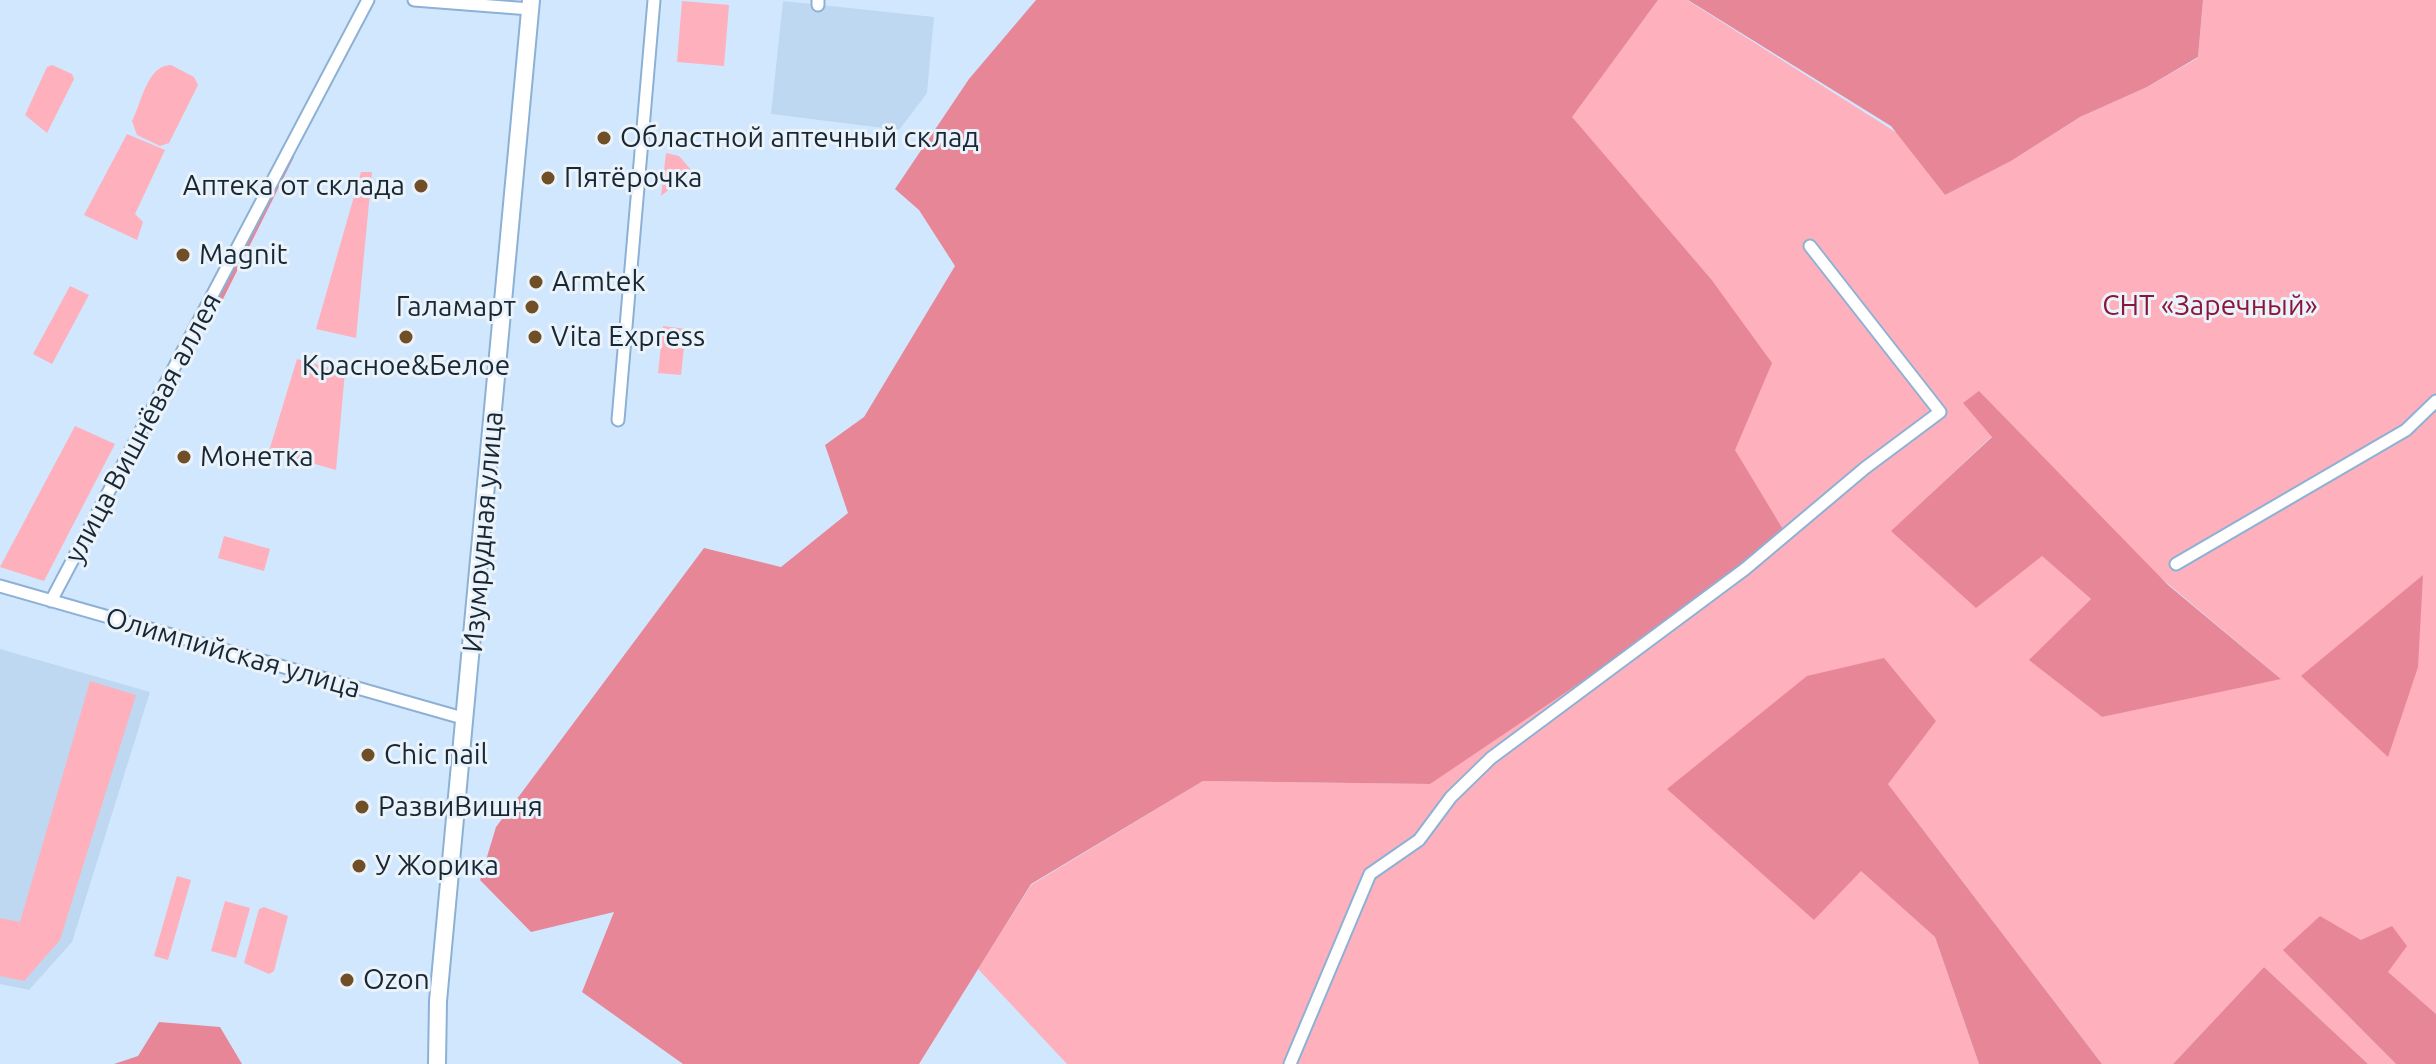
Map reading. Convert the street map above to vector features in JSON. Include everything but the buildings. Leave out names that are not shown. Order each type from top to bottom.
[{"type":"street","name":"улица Вишнёвая аллея","points":[[51,601],[368,0]]},
{"type":"street","points":[[414,0],[530,5]]},
{"type":"street","points":[[618,420],[654,0]]},
{"type":"street","name":"Изумрудная улица","points":[[437,1064],[438,1001],[530,5]]},
{"type":"street","points":[[1290,1064],[1370,874],[1419,840],[1451,797],[1491,758],[1745,569],[1865,468],[1940,412],[1810,246]]},
{"type":"street","points":[[2176,564],[2406,430],[2436,401]]},
{"type":"street","name":"Олимпийская улица","points":[[0,586],[466,719]]},
{"type":"shaded area","points":[[1036,0],[1658,0],[1572,117],[1711,279],[1772,363],[1735,450],[1790,541],[1430,784],[1203,781],[1031,884],[919,1064],[683,1064],[582,992],[614,912],[531,932],[480,880],[496,827],[704,548],[781,567],[848,513],[825,445],[864,417],[955,266],[919,210],[895,189],[969,79]]},
{"type":"shaded area","points":[[1688,0],[2203,0],[2198,57],[2147,87],[2080,117],[2011,161],[1945,195],[1891,126]]},
{"type":"shaded area","points":[[783,1],[934,17],[927,93],[899,130],[771,114]]},
{"type":"shaded area","points":[[290,154],[294,157],[222,301],[217,297]]},
{"type":"shaded area","points":[[1979,391],[2168,585],[2281,679],[2102,717],[2029,660],[2091,599],[2042,556],[1976,608],[1891,531],[1992,437],[1963,403]]},
{"type":"shaded area","points":[[2423,575],[2418,667],[2388,757],[2301,676]]},
{"type":"shaded area","points":[[0,649],[150,692],[72,942],[29,990],[0,984]]},
{"type":"shaded area","points":[[1884,658],[1936,721],[1888,784],[2102,1064],[1979,1064],[1935,937],[1861,871],[1814,920],[1667,789],[1807,676]]},
{"type":"shaded area","points":[[2320,916],[2361,940],[2392,926],[2407,946],[2388,972],[2436,1014],[2436,1064],[2396,1064],[2283,950]]},
{"type":"shaded area","points":[[2264,967],[2368,1064],[2173,1064]]},
{"type":"shaded area","points":[[159,1022],[220,1027],[242,1064],[114,1064],[138,1056]]},
{"type":"green space","name":"СНТ «Заречный»","points":[[1658,0],[1687,0],[1897,133],[1945,195],[2011,161],[2080,117],[2147,87],[2198,58],[2203,0],[2436,0],[2436,1014],[2387,972],[2361,940],[2284,950],[2396,1064],[2368,1064],[2264,967],[2173,1064],[2102,1064],[1888,784],[1884,658],[1814,920],[1860,870],[1935,937],[1979,1064],[1067,1064],[978,969],[1031,885],[1203,781],[1430,784],[1735,450],[1711,279],[1571,117]],"holes":[[[1992,436],[2280,678],[2102,717],[2030,660],[2091,599],[2041,555],[1891,532]]]},
{"type":"green space","points":[[682,1],[729,5],[724,66],[677,62]]},
{"type":"green space","points":[[52,65],[72,74],[74,79],[47,133],[25,115],[47,67]]},
{"type":"green space","points":[[171,65],[194,77],[198,85],[169,143],[160,146],[137,135],[132,121],[151,78],[156,71]]},
{"type":"green space","points":[[127,134],[165,150],[135,214],[143,222],[137,240],[84,215]]},
{"type":"green space","points":[[666,153],[679,156],[692,171],[661,196]]},
{"type":"green space","points":[[361,172],[372,172],[356,338],[316,329]]},
{"type":"green space","points":[[70,286],[89,295],[52,364],[33,354]]},
{"type":"green space","points":[[663,326],[686,329],[681,375],[658,373]]},
{"type":"green space","points":[[297,359],[345,372],[336,470],[269,451]]},
{"type":"green space","points":[[75,426],[115,444],[44,581],[0,567]]},
{"type":"green space","points":[[224,536],[270,549],[264,571],[218,558]]},
{"type":"green space","points":[[90,681],[136,695],[60,940],[24,981],[0,976],[0,918],[20,922]]},
{"type":"green space","points":[[177,876],[191,880],[168,960],[154,956]]},
{"type":"green space","points":[[225,901],[250,908],[236,958],[211,951]]},
{"type":"green space","points":[[264,907],[288,916],[274,971],[269,974],[244,963],[259,909]]},
{"type":"place","name":"Областной аптечный склад","points":[[604,138]]},
{"type":"place","name":"Пятёрочка","points":[[548,178]]},
{"type":"place","name":"Аптека от склада","points":[[421,186]]},
{"type":"place","name":"Magnit","points":[[183,255]]},
{"type":"place","name":"Armtek","points":[[536,282]]},
{"type":"place","name":"Галамарт","points":[[532,307]]},
{"type":"place","name":"Красное&Белое","points":[[406,337]]},
{"type":"place","name":"Vita Express","points":[[535,337]]},
{"type":"place","name":"Монетка","points":[[184,457]]},
{"type":"place","name":"Chic nail","points":[[368,755]]},
{"type":"place","name":"РазвиВишня","points":[[362,807]]},
{"type":"place","name":"У Жорика","points":[[359,866]]},
{"type":"place","name":"Ozon","points":[[347,980]]}]
